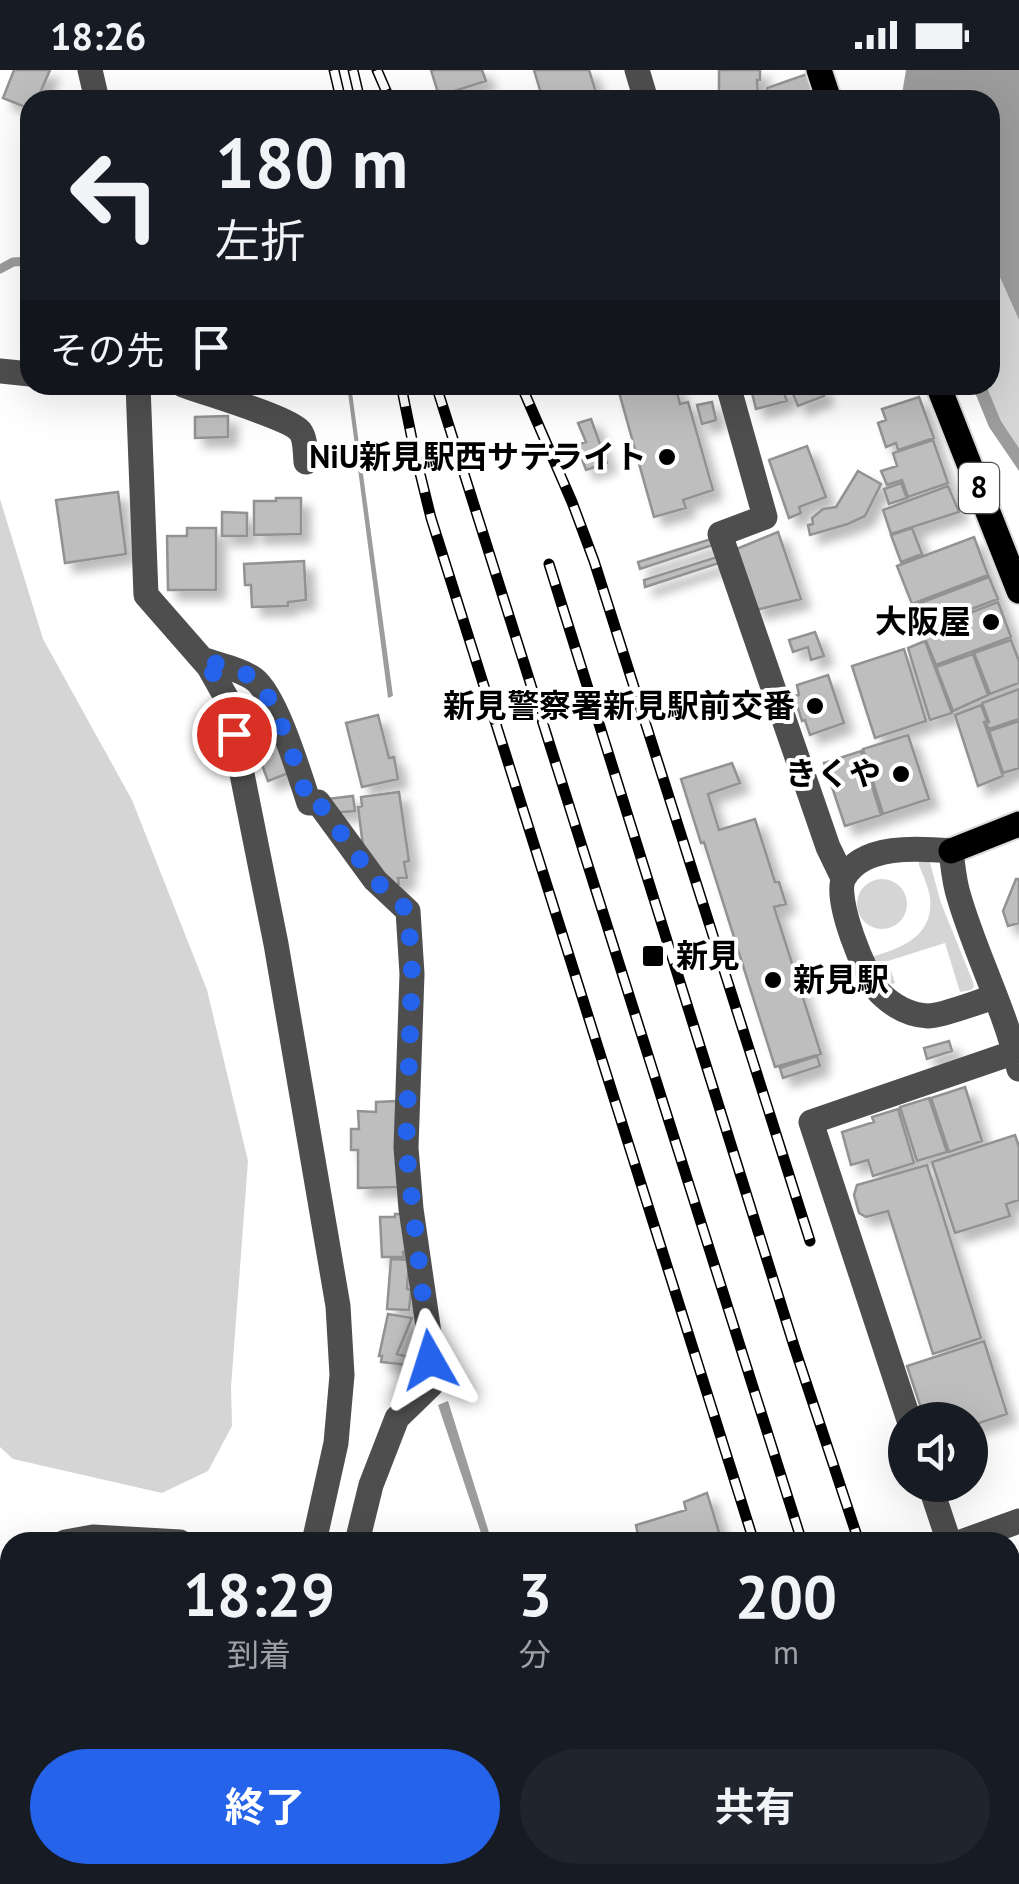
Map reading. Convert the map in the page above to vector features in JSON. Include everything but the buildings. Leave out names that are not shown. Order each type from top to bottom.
[{"type":"main road","name":"8","points":[[942,395],[1019,591]]},
{"type":"main road","points":[[951,850],[1019,824]]},
{"type":"street","points":[[138,395],[146,594],[209,667],[227,700],[276,944],[338,1306],[342,1375],[336,1443],[316,1532]]},
{"type":"street","points":[[211,395],[298,428],[304,435],[306,462]]},
{"type":"street","points":[[731,395],[765,516],[720,534],[828,848],[843,878],[841,897],[866,972],[880,992],[901,1009],[930,1016],[995,997]]},
{"type":"street","points":[[202,659],[252,677],[262,686],[283,730],[309,804],[318,802],[375,880],[408,911],[412,974],[406,1148],[429,1334],[431,1385],[397,1418],[371,1484],[359,1532]]},
{"type":"street","points":[[843,878],[862,860],[907,847],[951,850],[957,894],[1017,1060],[811,1122],[903,1402]]},
{"type":"street","points":[[936,1502],[946,1532]]},
{"type":"street","points":[[989,1532],[1019,1521]]},
{"type":"shaded area","points":[[906,70],[1019,70],[1019,320],[1000,277],[1000,90],[903,90]]},
{"type":"shaded area","points":[[1000,277],[1019,320],[1019,448],[990,395],[1000,395]]},
{"type":"shaded area","points":[[348,395],[352,395],[393,696],[388,698]]},
{"type":"shaded area","points":[[976,395],[990,395],[1019,448],[1019,471],[989,427]]},
{"type":"shaded area","points":[[0,499],[43,639],[132,800],[207,990],[248,1161],[231,1387],[232,1426],[208,1471],[162,1493],[13,1459],[0,1447]]},
{"type":"shaded area","points":[[926,858],[973,982],[971,990],[960,992],[945,943],[888,961],[895,983],[892,984],[880,974],[872,959],[915,937],[927,921],[930,897],[919,865]]},
{"type":"shaded area","points":[[882,879],[900,886],[907,904],[900,922],[882,929],[864,922],[857,904],[864,886]]},
{"type":"shaded area","points":[[448,1401],[489,1532],[481,1532],[438,1405]]},
{"type":"waterway","points":[[0,269],[20,262]]},
{"type":"railway","points":[[334,70],[339,90]]},
{"type":"railway","points":[[353,70],[358,90]]},
{"type":"railway","points":[[377,70],[386,90]]},
{"type":"railway","points":[[403,395],[431,518],[751,1532]]},
{"type":"railway","points":[[439,395],[799,1532]]},
{"type":"railway","points":[[525,395],[594,561],[810,1241]]},
{"type":"railway","points":[[549,564],[856,1532]]},
{"type":"place","name":"NiU新見駅西サテライト","points":[[667,457]]},
{"type":"place","name":"大阪屋","points":[[991,622]]},
{"type":"place","name":"新見警察署新見駅前交番","points":[[815,706]]},
{"type":"place","name":"きくや","points":[[901,774]]},
{"type":"place","name":"新見","points":[[653,956]]},
{"type":"place","name":"新見駅","points":[[773,980]]},
{"type":"route","points":[[234,734],[227,700],[202,659],[252,677],[262,686],[283,730],[309,804],[318,802],[375,880],[408,911],[412,974],[406,1148],[430,1360]]}]
